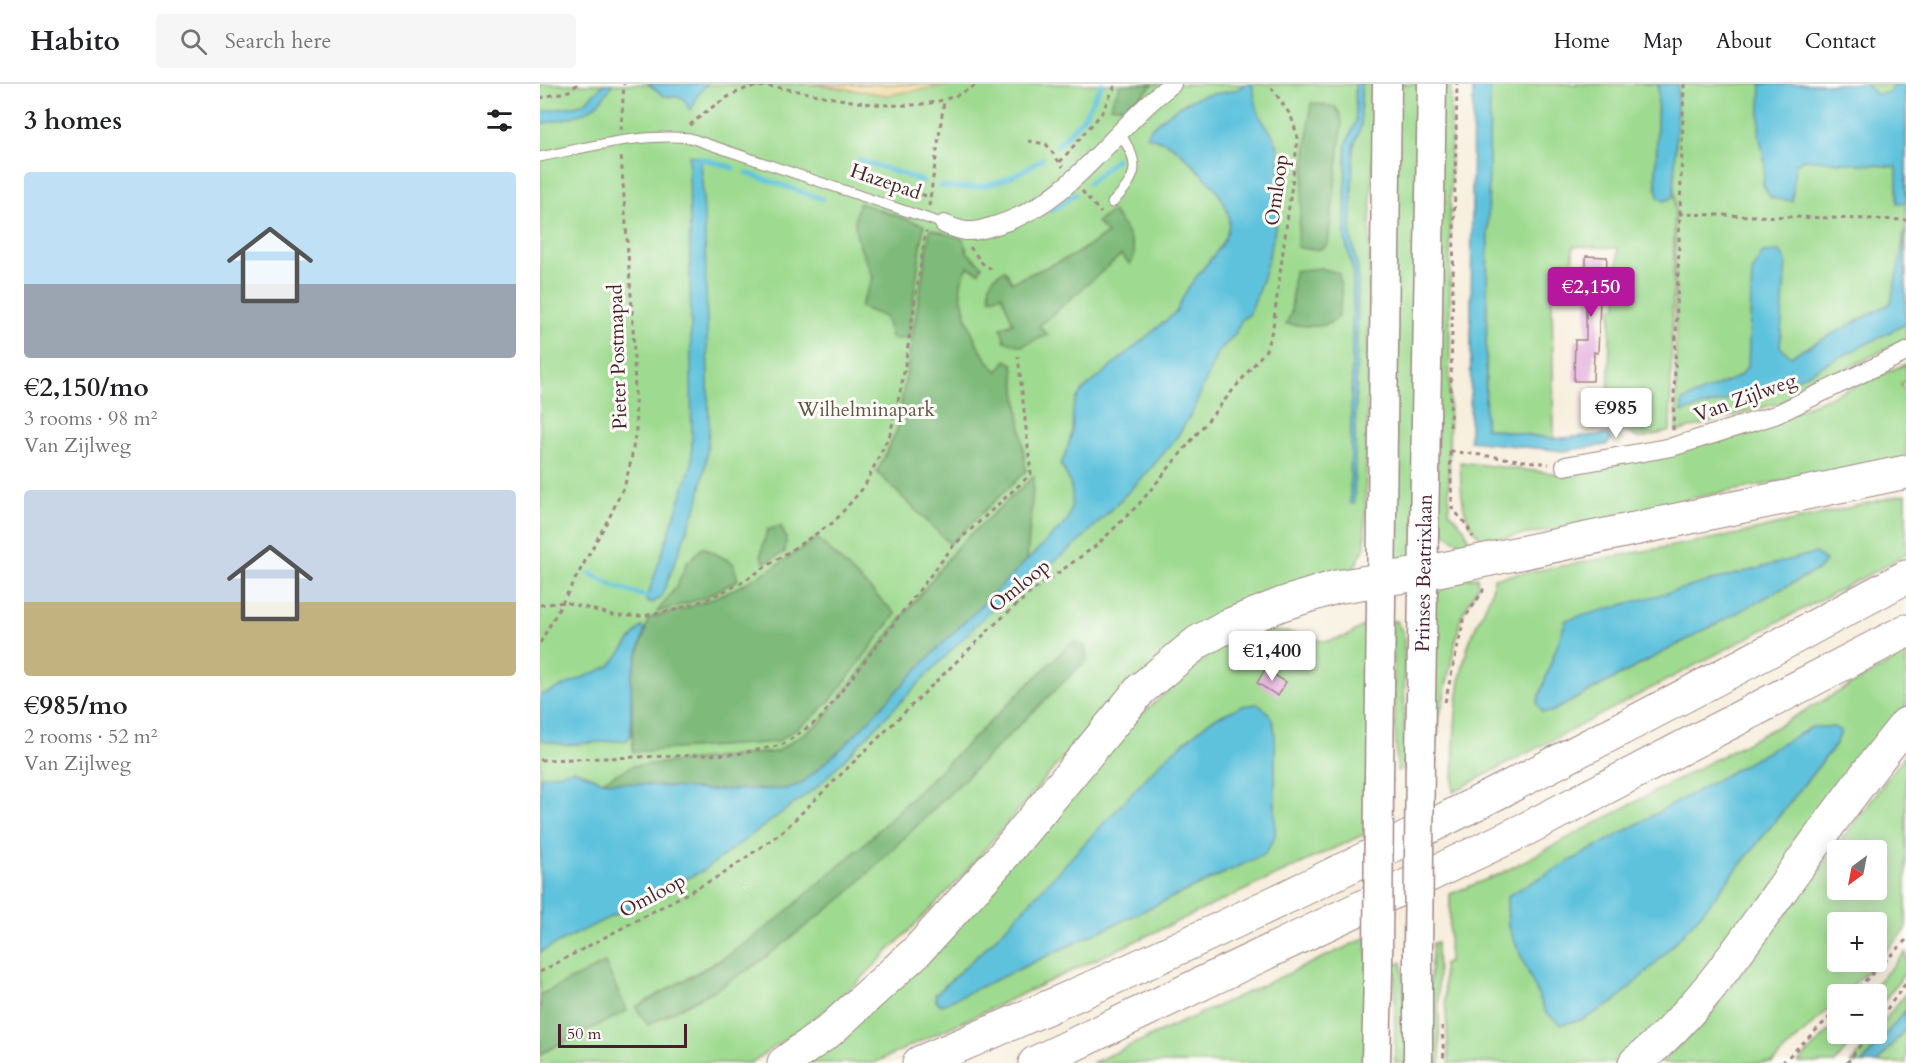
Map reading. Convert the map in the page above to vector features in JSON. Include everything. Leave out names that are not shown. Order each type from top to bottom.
[{"type":"highway","points":[[784,1063],[829,1031],[916,952],[997,862],[1141,689],[1198,642],[1255,614],[1336,587],[1424,573],[1906,472]]},
{"type":"highway","points":[[919,1063],[1138,965],[1503,789],[1706,686],[1906,577]]},
{"type":"highway","points":[[1035,1063],[1527,828],[1906,631]]},
{"type":"highway","points":[[1635,1063],[1675,1028],[1726,967],[1865,774],[1906,724]]},
{"type":"main road","name":"Prinses Beatrixlaan","points":[[1376,1063],[1387,84]]},
{"type":"main road","name":"Prinses Beatrixlaan","points":[[1418,1063],[1420,756],[1432,84]]},
{"type":"street","name":"Hazepad","points":[[936,222],[965,231],[977,231],[1014,220],[1047,201],[1073,180],[1148,101],[1172,84]]},
{"type":"street","name":"Van Zijlweg","points":[[1565,466],[1672,447],[1775,415],[1906,352]]},
{"type":"lane","points":[[1112,203],[1130,185],[1136,166],[1131,149],[1119,132]]},
{"type":"lane","name":"Hazepad","points":[[540,156],[620,141],[690,138],[936,222]]},
{"type":"path","points":[[540,98],[569,91],[578,84]]},
{"type":"path","name":"Pieter Postmapad","points":[[540,643],[564,602],[625,484],[636,429],[633,324],[620,141],[624,84]]},
{"type":"path","points":[[676,137],[733,94],[750,87],[778,88],[853,102],[898,106],[944,101],[977,84]]},
{"type":"path","points":[[1060,162],[1101,114],[1116,84]]},
{"type":"path","name":"Omloop","points":[[540,972],[723,874],[782,831],[995,624],[1030,593],[1096,545],[1130,512],[1266,350],[1273,327],[1298,138],[1291,116],[1269,84]]},
{"type":"path","points":[[1450,428],[1457,84]]},
{"type":"path","points":[[1672,447],[1684,84]]},
{"type":"path","points":[[540,605],[564,602],[616,616],[674,610],[708,599],[782,558],[834,522],[849,507],[864,487],[890,434],[902,384],[936,222],[930,197],[944,101]]},
{"type":"path","points":[[913,192],[930,197]]},
{"type":"path","points":[[1679,214],[1906,220]]},
{"type":"path","points":[[965,231],[970,249],[982,263],[992,269]]},
{"type":"path","points":[[540,759],[737,754],[766,750],[782,745],[820,719],[954,545],[1031,474],[1018,356]]},
{"type":"path","name":"Prinses Beatrixlaan","points":[[1444,708],[1464,619],[1483,591],[1475,541],[1466,524],[1452,508],[1450,451],[1565,466]]},
{"type":"path","points":[[1862,984],[1906,939]]},
{"type":"path","points":[[1887,1009],[1906,982]]},
{"type":"path","points":[[1782,1063],[1827,1020]]},
{"type":"path","points":[[1847,1063],[1861,1044]]},
{"type":"green space","name":"Wilhelminapark","points":[[540,84],[1377,84],[1370,225],[1365,547],[1354,568],[1106,707],[957,882],[857,983],[819,1015],[751,1063],[540,1063]]},
{"type":"green space","points":[[1121,84],[1153,84],[1130,108],[1110,106]]},
{"type":"green space","points":[[1396,84],[1420,84],[1415,564],[1391,570]]},
{"type":"green space","points":[[1438,84],[1451,84],[1449,511],[1464,528],[1470,543],[1463,545],[1445,534],[1437,507]]},
{"type":"green space","points":[[1490,84],[1658,84],[1656,186],[1666,84],[1906,84],[1906,339],[1779,403],[1676,432],[1675,193],[1670,431],[1639,439],[1624,429],[1613,416],[1608,404],[1611,307],[1617,307],[1618,248],[1573,246],[1573,294],[1552,295],[1554,439],[1485,428]]},
{"type":"green space","points":[[1311,103],[1335,107],[1341,115],[1342,126],[1328,244],[1321,249],[1313,250],[1297,247]]},
{"type":"green space","points":[[859,203],[924,225],[908,338],[892,339],[885,317],[860,307],[873,278],[856,233],[855,223]]},
{"type":"green space","points":[[1111,212],[1122,224],[1133,245],[1134,252],[1130,264],[1121,255],[1039,326],[1048,335],[1021,346],[1005,341],[1001,328],[1013,323],[1002,295],[990,298],[990,284],[996,275],[1005,270],[1012,282],[1074,255],[1107,234],[1097,222]]},
{"type":"green space","points":[[930,229],[963,239],[968,253],[982,266],[979,272],[968,267],[965,273],[961,287],[963,304],[979,347],[991,365],[998,371],[1006,360],[1013,364],[1026,471],[950,544],[877,472],[897,430]]},
{"type":"green space","points":[[1320,268],[1339,273],[1342,296],[1338,317],[1320,326],[1286,324],[1291,313],[1294,271]]},
{"type":"green space","points":[[1906,364],[1906,381],[1900,384],[1906,391],[1906,458],[1688,499],[1560,529],[1483,541],[1470,523],[1463,505],[1460,462],[1568,475],[1748,432]]},
{"type":"green space","points":[[1034,476],[1027,561],[844,746],[801,784],[786,789],[705,790],[602,781],[633,766],[776,752],[820,723],[957,547]]},
{"type":"green space","points":[[1906,494],[1906,555],[1453,792],[1456,719],[1463,664],[1468,646],[1491,594],[1494,578],[1739,534]],"holes":[[[1826,560],[1819,569],[1551,712]]]},
{"type":"green space","points":[[781,526],[786,538],[785,552],[764,563],[761,554],[767,530]]},
{"type":"green space","points":[[817,538],[896,614],[831,700],[813,717],[777,742],[633,752],[631,678],[649,618],[695,605],[758,577]]},
{"type":"green space","points":[[703,547],[733,563],[738,580],[703,598],[657,612],[677,586],[687,563]]},
{"type":"green space","points":[[1477,577],[1478,586],[1461,617],[1438,734],[1435,735],[1433,602],[1445,586]]},
{"type":"green space","points":[[1373,620],[1369,832],[874,1063],[806,1063],[1131,724],[1206,656],[1231,641],[1269,631],[1289,632],[1313,640],[1328,641],[1347,636]],"holes":[[[1265,854],[942,1005],[937,1002],[935,995],[992,942]]]},
{"type":"green space","points":[[1391,621],[1396,621],[1404,634],[1405,768],[1397,771]]},
{"type":"green space","points":[[1072,642],[1085,646],[1087,659],[846,895],[757,964],[713,991],[648,1025],[636,1007],[727,956],[778,919],[862,846]]},
{"type":"green space","points":[[1906,654],[1906,707],[1880,738],[1715,971],[1621,1063],[1449,1063],[1443,965],[1449,962],[1450,894],[1500,874],[1776,727]],"holes":[[[1841,731],[1836,744],[1702,910],[1613,1003],[1508,927],[1507,896]]]},
{"type":"green space","points":[[1906,754],[1906,930],[1887,950],[1887,912],[1827,912],[1827,972],[1866,972],[1854,984],[1827,984],[1827,1011],[1772,1063],[1660,1063],[1702,1025],[1827,859],[1827,900],[1887,900],[1887,840],[1841,840]]},
{"type":"green space","points":[[1368,937],[1365,1063],[1092,1063]]},
{"type":"green space","points":[[1437,942],[1440,1063],[1426,1063],[1426,1021],[1433,943]]},
{"type":"green space","points":[[1906,952],[1906,972],[1887,997],[1887,984],[1876,984]]},
{"type":"green space","points":[[1402,962],[1408,1052],[1407,1063],[1395,1063],[1395,965]]},
{"type":"green space","points":[[605,963],[627,1011],[540,1054],[540,995]]},
{"type":"green space","points":[[1906,993],[1906,1010],[1887,1033],[1887,1017]]},
{"type":"green space","points":[[1906,1028],[1906,1063],[1877,1063]]},
{"type":"green space","points":[[1827,1033],[1827,1044],[1850,1044],[1835,1063],[1798,1063]]},
{"type":"green space","points":[[1866,1044],[1878,1044],[1862,1063],[1851,1063]]},
{"type":"sand","points":[[811,84],[956,84],[887,95]]},
{"type":"water","points":[[604,84],[612,84],[606,95],[591,109],[573,117],[540,124],[540,112],[583,104]]},
{"type":"water","points":[[648,84],[707,84],[697,96],[692,109],[689,109],[683,98],[664,96]]},
{"type":"water","points":[[1245,84],[1252,84],[1260,116],[1274,137],[1278,148],[1280,189],[1274,233],[1263,276],[1249,315],[1242,319],[1235,334],[1217,354],[1193,411],[1177,437],[1147,473],[1080,541],[987,614],[817,787],[704,870],[540,952],[540,777],[575,770],[602,781],[705,790],[786,789],[801,784],[844,746],[937,649],[1067,521],[1072,506],[1072,492],[1061,465],[1071,436],[1075,402],[1082,391],[1177,311],[1186,291],[1221,245],[1228,230],[1228,214],[1220,196],[1202,174],[1172,146],[1146,136],[1162,119],[1186,103],[1205,95],[1229,92]]},
{"type":"water","points":[[1355,84],[1361,84],[1361,126],[1353,148],[1351,237],[1358,269],[1354,504],[1350,503],[1353,271],[1345,239],[1346,145],[1356,121]]},
{"type":"water","points":[[1473,84],[1490,84],[1485,428],[1553,439],[1608,434],[1611,440],[1606,445],[1563,451],[1470,441]]},
{"type":"water","points":[[1658,84],[1678,84],[1674,193],[1672,198],[1664,201],[1658,197],[1656,186]]},
{"type":"water","points":[[1761,84],[1865,84],[1875,94],[1889,93],[1895,84],[1906,84],[1906,203],[1897,203],[1897,167],[1805,159],[1795,164],[1792,201],[1771,198],[1763,185],[1765,162],[1759,134]]},
{"type":"water","points":[[689,155],[701,158],[709,429],[706,462],[698,502],[661,598],[652,603],[646,601],[692,464]]},
{"type":"water","points":[[1904,231],[1906,324],[1783,386],[1682,412],[1682,401],[1740,376],[1748,366],[1752,273],[1762,253],[1780,252],[1786,261],[1780,347],[1791,356],[1891,303]]},
{"type":"water","points":[[1815,553],[1826,560],[1819,569],[1551,712],[1542,712],[1537,703],[1566,620]]},
{"type":"water","points":[[641,627],[645,629],[631,678],[631,735],[627,740],[564,745],[540,740],[540,696],[610,666]]},
{"type":"water","points":[[1257,704],[1266,710],[1271,718],[1275,737],[1275,837],[1265,854],[942,1005],[937,1002],[935,995],[992,942],[1164,759],[1211,720],[1242,706]]},
{"type":"water","points":[[1812,727],[1833,727],[1841,731],[1836,744],[1702,913],[1655,964],[1613,1003],[1582,1020],[1561,1024],[1546,1013],[1508,926],[1507,896]]},
{"type":"water","points":[[1906,1010],[1906,1028],[1877,1063],[1862,1063],[1878,1044],[1887,1044],[1887,1033]]},
{"type":"building","points":[[1586,256],[1607,257],[1605,298],[1600,298],[1598,353],[1594,352],[1593,381],[1574,381],[1575,340],[1586,340]]},
{"type":"building","points":[[1265,669],[1286,682],[1278,696],[1257,683]]},
{"type":"waterway","points":[[1057,146],[1083,118],[1102,84]]},
{"type":"waterway","points":[[701,158],[733,168]]},
{"type":"waterway","points":[[940,186],[968,187],[994,183],[1042,159]]},
{"type":"waterway","points":[[1089,183],[1116,159]]},
{"type":"waterway","points":[[859,160],[923,181]]},
{"type":"waterway","points":[[747,173],[822,199]]},
{"type":"waterway","points":[[1052,211],[1075,194]]},
{"type":"waterway","points":[[589,573],[616,587],[648,597]]}]
